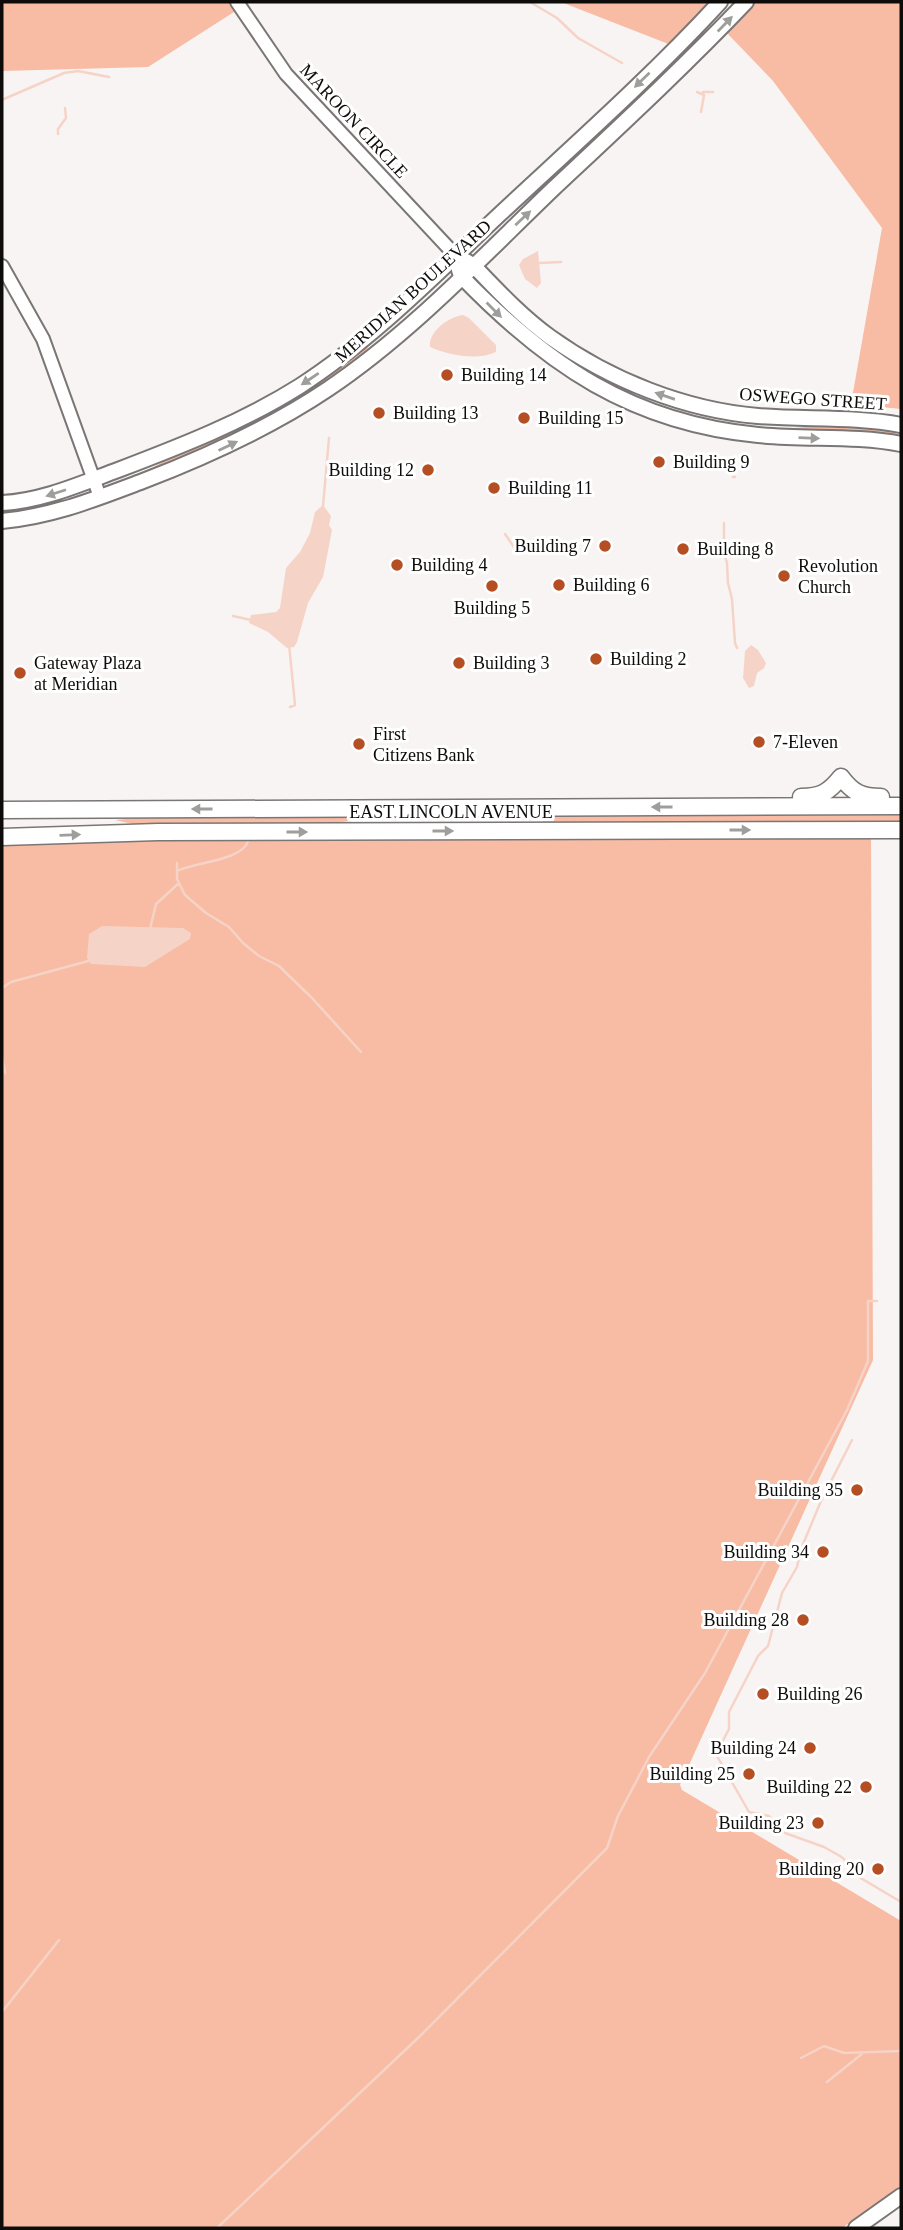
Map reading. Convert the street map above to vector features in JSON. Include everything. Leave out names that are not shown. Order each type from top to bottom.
[{"type":"main road","name":"MERIDIAN BOULEVARD","points":[[2,503],[41,497],[207,435],[253,413],[290,391],[365,339],[664,60],[720,2]]},
{"type":"main road","name":"MERIDIAN BOULEVARD","points":[[2,521],[36,517],[100,497],[224,448],[302,406],[370,358],[461,276],[675,75],[746,2]]},
{"type":"main road","name":"OSWEGO STREET","points":[[456,256],[473,265],[552,339],[610,373],[660,394],[698,406],[744,415],[901,425]]},
{"type":"main road","points":[[456,256],[461,276],[498,314],[552,359],[612,394],[667,416],[741,433],[901,444]]},
{"type":"main road","points":[[2,529],[36,517]]},
{"type":"main road","points":[[710,807],[734,797],[820,796],[830,791],[841,776],[851,789],[861,795],[901,797]]},
{"type":"main road","name":"EAST LINCOLN AVENUE","points":[[2,810],[901,806]]},
{"type":"main road","name":"EAST LINCOLN AVENUE","points":[[2,837],[148,832],[901,830]]},
{"type":"main road","points":[[856,2228],[901,2196]]},
{"type":"street","name":"MAROON CIRCLE","points":[[237,2],[269,52],[289,77],[456,256]]},
{"type":"street","points":[[2,266],[41,334],[100,497]]},
{"type":"shaded area","points":[[2,2],[228,2],[234,12],[148,67],[2,71]]},
{"type":"shaded area","points":[[561,2],[713,2],[671,45]]},
{"type":"shaded area","points":[[753,2],[901,2],[901,409],[851,404],[882,228],[773,81],[726,32]]},
{"type":"shaded area","points":[[682,55],[683,57],[560,175],[558,173],[571,155],[672,60]]},
{"type":"shaded area","points":[[538,251],[541,283],[537,288],[525,279],[519,265],[523,259]]},
{"type":"shaded area","points":[[463,315],[496,345],[496,352],[463,356],[430,347],[432,336],[440,326]]},
{"type":"shaded area","points":[[365,345],[368,348],[350,367],[270,419],[155,470],[154,467]]},
{"type":"shaded area","points":[[825,425],[901,431],[901,439],[763,430],[752,427],[794,428]]},
{"type":"shaded area","points":[[323,505],[331,516],[329,525],[332,530],[323,577],[308,603],[297,642],[294,647],[287,648],[268,632],[249,623],[251,615],[276,612],[280,608],[286,568],[300,552],[310,533],[315,512]]},
{"type":"shaded area","points":[[751,645],[758,650],[766,663],[757,673],[754,686],[749,688],[743,678],[745,651]]},
{"type":"shaded area","points":[[901,815],[901,821],[896,822],[548,823],[543,822],[540,816]]},
{"type":"shaded area","points":[[398,817],[319,824],[137,825],[115,820],[137,818]]},
{"type":"shaded area","points":[[871,838],[873,1360],[680,1785],[682,1790],[901,1921],[901,2187],[842,2228],[2,2228],[2,846],[144,841]]},
{"type":"shaded area","points":[[102,926],[183,928],[191,933],[190,939],[145,967],[91,964],[87,958],[89,934]]},
{"type":"waterway","points":[[530,2],[557,18],[578,38],[622,63]]},
{"type":"waterway","points":[[4,99],[64,73],[78,71],[109,77]]},
{"type":"waterway","points":[[697,92],[704,95],[701,112]]},
{"type":"waterway","points":[[703,92],[713,92]]},
{"type":"waterway","points":[[58,134],[58,129],[66,118],[65,108]]},
{"type":"waterway","points":[[539,263],[561,262]]},
{"type":"waterway","points":[[323,506],[329,438]]},
{"type":"waterway","points":[[724,523],[724,547]]},
{"type":"waterway","points":[[505,534],[518,553]]},
{"type":"waterway","points":[[720,540],[727,563],[737,648]]},
{"type":"waterway","points":[[233,616],[251,620]]},
{"type":"waterway","points":[[289,644],[295,705],[290,707]]},
{"type":"waterway","points":[[177,871],[237,853],[248,841]]},
{"type":"waterway","points":[[177,863],[177,879],[185,895],[206,913],[229,927],[259,956],[279,966],[361,1052]]},
{"type":"waterway","points":[[150,929],[156,904],[179,883]]},
{"type":"waterway","points":[[2,988],[11,982],[92,960]]},
{"type":"waterway","points":[[2,1056],[5,1073]]},
{"type":"waterway","points":[[217,2228],[419,2037],[607,1848],[618,1816],[649,1757],[705,1673],[847,1410],[868,1361],[868,1301],[877,1301]]},
{"type":"waterway","points":[[852,1440],[821,1501],[801,1549],[797,1567],[782,1593],[768,1646],[758,1656],[729,1712],[729,1729],[717,1756],[749,1812],[769,1816],[785,1833],[824,1847],[840,1856],[854,1874],[901,1902]]},
{"type":"waterway","points":[[2,2012],[59,1940]]},
{"type":"waterway","points":[[801,2058],[824,2046],[844,2053],[901,2051]]},
{"type":"waterway","points":[[827,2082],[863,2053]]},
{"type":"place","name":"Building 14","points":[[447,375]]},
{"type":"place","name":"Building 13","points":[[379,413]]},
{"type":"place","name":"Building 15","points":[[524,418]]},
{"type":"place","name":"Building 9","points":[[659,462]]},
{"type":"place","name":"Building 12","points":[[428,470]]},
{"type":"place","name":"Building 11","points":[[494,488]]},
{"type":"place","name":"Building 7","points":[[605,546]]},
{"type":"place","name":"Building 8","points":[[683,549]]},
{"type":"place","name":"Building 4","points":[[397,565]]},
{"type":"place","name":"Revolution Church","points":[[784,576]]},
{"type":"place","name":"Building 6","points":[[559,585]]},
{"type":"place","name":"Building 5","points":[[492,586]]},
{"type":"place","name":"Building 2","points":[[596,659]]},
{"type":"place","name":"Building 3","points":[[459,663]]},
{"type":"place","name":"Gateway Plaza at Meridian","points":[[20,673]]},
{"type":"place","name":"7-Eleven","points":[[759,742]]},
{"type":"place","name":"First Citizens Bank","points":[[359,744]]},
{"type":"place","name":"Building 35","points":[[857,1490]]},
{"type":"place","name":"Building 34","points":[[823,1552]]},
{"type":"place","name":"Building 28","points":[[803,1620]]},
{"type":"place","name":"Building 26","points":[[763,1694]]},
{"type":"place","name":"Building 24","points":[[810,1748]]},
{"type":"place","name":"Building 25","points":[[749,1774]]},
{"type":"place","name":"Building 22","points":[[866,1787]]},
{"type":"place","name":"Building 23","points":[[818,1823]]},
{"type":"place","name":"Building 20","points":[[878,1869]]}]
